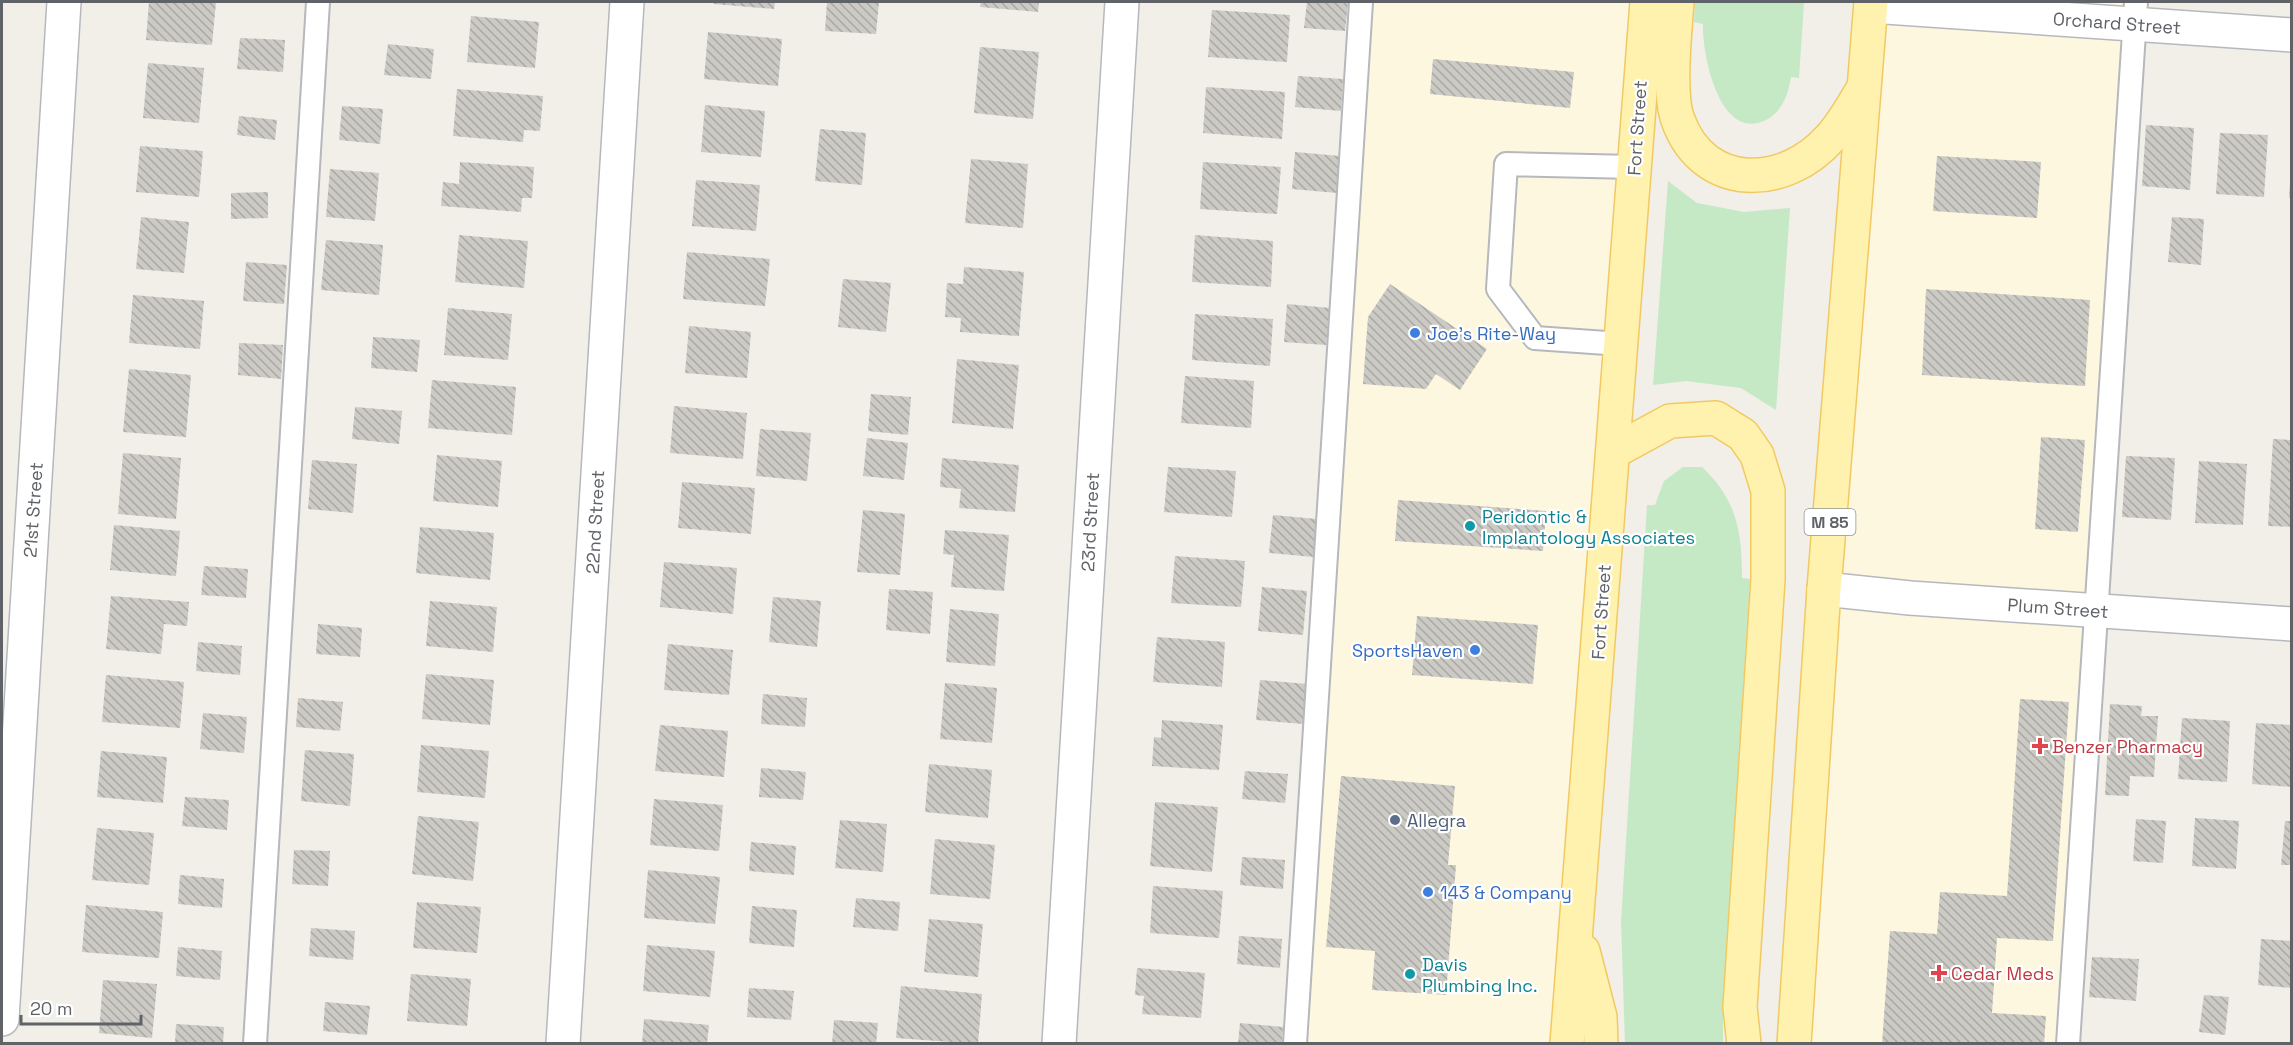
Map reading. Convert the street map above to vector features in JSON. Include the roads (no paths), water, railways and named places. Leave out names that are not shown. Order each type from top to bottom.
[{"type":"main road","name":"Fort Street","points":[[1567,1044],[1647,2]]},
{"type":"main road","points":[[1677,2],[1675,85],[1677,119],[1687,139],[1711,165],[1736,175],[1762,175],[1794,166],[1830,139],[1865,86]]},
{"type":"main road","name":"M 85","points":[[1794,1044],[1824,589],[1871,4]]},
{"type":"main road","points":[[1613,452],[1670,421],[1716,418],[1743,435],[1757,455],[1768,491],[1768,579],[1740,1007],[1744,1044]]},
{"type":"main road","points":[[1577,926],[1599,1017],[1601,1044]]},
{"type":"street","name":"21st Street","points":[[2,1019],[64,2]]},
{"type":"street","name":"22nd Street","points":[[563,1044],[627,2]]},
{"type":"street","name":"23rd Street","points":[[1059,1044],[1122,2]]},
{"type":"street","name":"Orchard Street","points":[[1871,4],[2135,13],[2292,36]]},
{"type":"street","name":"Plum Street","points":[[1824,589],[2292,624]]},
{"type":"lane","points":[[255,1044],[318,2]]},
{"type":"lane","points":[[1295,1044],[1361,2]]},
{"type":"lane","points":[[2068,1044],[2135,13]]},
{"type":"lane","points":[[1621,344],[1535,338],[1498,289],[1506,164],[1634,167]]},
{"type":"place","name":"Joe's Rite-Way","points":[[1415,333]]},
{"type":"place","name":"Peridontic & Implantology Associates","points":[[1470,526]]},
{"type":"place","name":"SportsHaven","points":[[1475,650]]},
{"type":"place","name":"Benzer Pharmacy","points":[[2040,746]]},
{"type":"place","name":"Allegra","points":[[1395,820]]},
{"type":"place","name":"143 & Company","points":[[1428,892]]},
{"type":"place","name":"Cedar Meds","points":[[1939,973]]},
{"type":"place","name":"Davis Plumbing Inc.","points":[[1410,974]]}]
